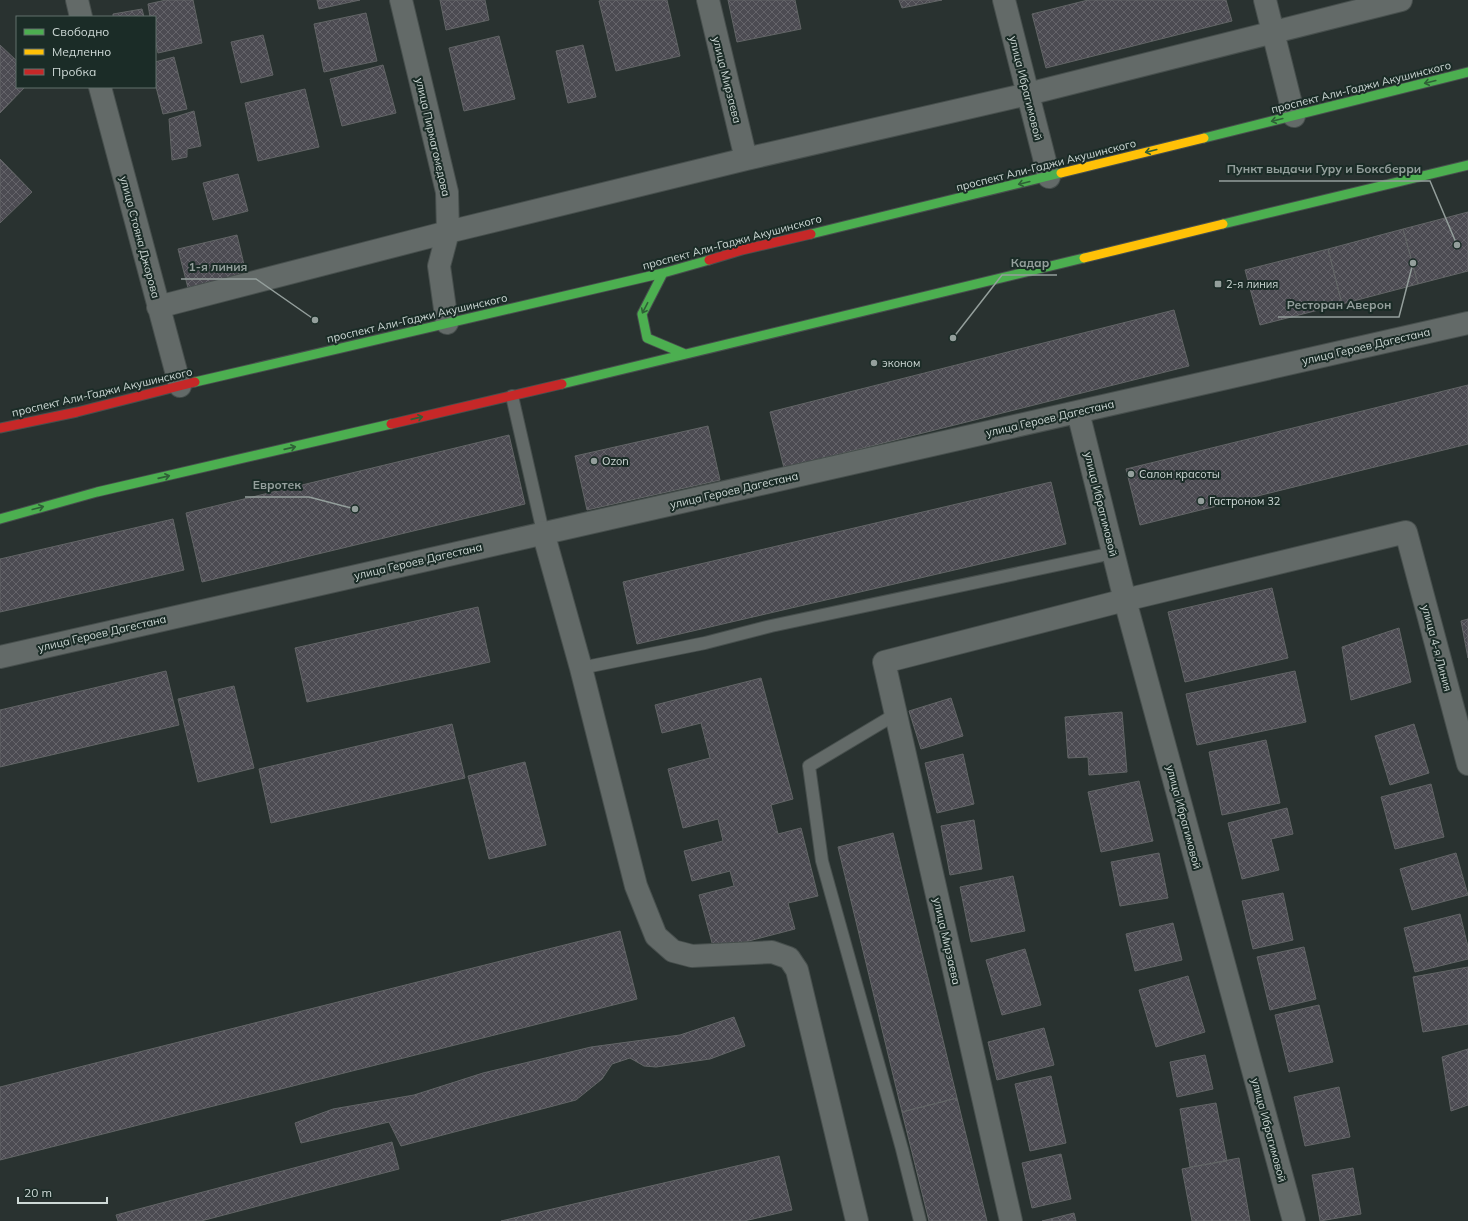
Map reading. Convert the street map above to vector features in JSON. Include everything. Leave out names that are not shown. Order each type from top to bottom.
[{"type":"main road","name":"проспект Али-Гаджи Акушинского","points":[[0,428],[77,412],[180,386],[663,273],[742,250],[1049,177],[1468,72]]},
{"type":"main road","points":[[0,519],[97,492],[512,396],[1468,166]]},
{"type":"main road","points":[[663,273],[642,314],[647,338],[685,354]]},
{"type":"street","points":[[77,0],[81,16]]},
{"type":"street","name":"улица Пирмагомедова","points":[[401,0],[447,192],[448,232],[439,266],[447,323]]},
{"type":"street","name":"улица Мирзаева","points":[[708,0],[746,159]]},
{"type":"street","name":"улица Ибрагимовой","points":[[1004,0],[1049,177]]},
{"type":"street","points":[[1265,0],[1294,116]]},
{"type":"street","points":[[158,307],[448,232],[746,159],[1028,94],[1273,31],[1401,0]]},
{"type":"street","name":"улица Стояна Джорова","points":[[100,88],[180,386]]},
{"type":"street","name":"улица Героев Дагестана","points":[[0,656],[1468,323]]},
{"type":"street","name":"улица Ибрагимовой","points":[[1078,412],[1125,600],[1294,1221]]},
{"type":"street","points":[[543,532],[581,668],[636,886],[656,936],[673,951],[692,956],[772,952],[789,958],[797,970],[857,1221]]},
{"type":"street","name":"улица 4-я Линия","points":[[1125,600],[1406,532],[1468,764]]},
{"type":"street","name":"улица Мирзаева","points":[[1011,1221],[884,662],[1125,600]]},
{"type":"lane","points":[[512,396],[543,532]]},
{"type":"lane","points":[[581,668],[706,643],[771,626],[1113,553]]},
{"type":"lane","points":[[896,714],[809,766],[822,861],[896,1126],[920,1221]]},
{"type":"building","points":[[166,0],[193,0],[202,43],[158,53],[156,44],[156,16],[150,16],[148,4]]},
{"type":"building","points":[[317,0],[360,0],[319,9]]},
{"type":"building","points":[[440,0],[485,0],[489,20],[446,30]]},
{"type":"building","points":[[667,0],[680,56],[616,71],[599,1]]},
{"type":"building","points":[[728,0],[795,0],[801,29],[737,42]]},
{"type":"building","points":[[899,0],[942,0],[902,8]]},
{"type":"building","points":[[1088,0],[1226,0],[1232,21],[1046,68],[1032,14]]},
{"type":"building","points":[[142,9],[144,16],[113,16],[113,14]]},
{"type":"building","points":[[366,13],[377,61],[324,72],[314,24]]},
{"type":"building","points":[[263,35],[273,75],[241,83],[231,42]]},
{"type":"building","points":[[499,36],[515,99],[464,111],[449,48]]},
{"type":"building","points":[[0,45],[16,60],[16,88],[24,88],[0,113]]},
{"type":"building","points":[[583,45],[596,97],[568,103],[556,51]]},
{"type":"building","points":[[174,57],[187,109],[163,114],[156,87],[156,62]]},
{"type":"building","points":[[383,65],[396,113],[342,126],[330,79]]},
{"type":"building","points":[[305,89],[319,147],[258,161],[245,103]]},
{"type":"building","points":[[194,111],[201,146],[187,149],[187,157],[172,160],[169,119]]},
{"type":"building","points":[[0,159],[32,192],[0,223]]},
{"type":"building","points":[[238,174],[248,211],[213,220],[203,183]]},
{"type":"building","points":[[1468,212],[1468,271],[1418,284],[1403,229]]},
{"type":"building","points":[[1403,229],[1418,284],[1342,304],[1328,249]]},
{"type":"building","points":[[237,235],[246,273],[188,288],[178,249]]},
{"type":"building","points":[[1328,249],[1342,304],[1260,325],[1245,270]]},
{"type":"building","points":[[1174,310],[1189,366],[784,468],[770,412]]},
{"type":"building","points":[[1468,385],[1468,444],[1140,525],[1126,469]]},
{"type":"building","points":[[708,426],[720,480],[587,510],[575,456]]},
{"type":"building","points":[[509,435],[525,504],[202,582],[186,513]]},
{"type":"building","points":[[1051,482],[1066,544],[637,644],[623,582]]},
{"type":"building","points":[[173,519],[184,570],[0,612],[0,559]]},
{"type":"building","points":[[1272,588],[1288,658],[1185,682],[1168,612]]},
{"type":"building","points":[[478,607],[490,662],[307,702],[295,648]]},
{"type":"building","points":[[1468,619],[1468,658],[1461,621]]},
{"type":"building","points":[[1399,628],[1411,682],[1351,700],[1342,647]]},
{"type":"building","points":[[166,671],[179,725],[0,767],[0,710]]},
{"type":"building","points":[[1295,671],[1306,722],[1197,745],[1186,694]]},
{"type":"building","points":[[761,678],[793,799],[771,805],[778,834],[801,828],[818,896],[788,903],[795,929],[714,950],[699,895],[734,886],[730,871],[692,881],[684,851],[723,841],[718,819],[683,828],[668,769],[710,758],[701,723],[662,733],[655,705]]},
{"type":"building","points":[[234,686],[254,768],[198,782],[178,699]]},
{"type":"building","points":[[951,698],[963,736],[921,749],[909,711]]},
{"type":"building","points":[[1122,712],[1127,772],[1089,775],[1088,757],[1068,758],[1065,717]]},
{"type":"building","points":[[452,724],[465,778],[271,823],[259,769]]},
{"type":"building","points":[[1414,724],[1429,773],[1390,785],[1375,736]]},
{"type":"building","points":[[1266,740],[1280,803],[1222,815],[1209,752]]},
{"type":"building","points":[[963,754],[974,804],[937,813],[925,763]]},
{"type":"building","points":[[525,762],[546,845],[489,859],[468,776]]},
{"type":"building","points":[[1139,781],[1153,841],[1101,852],[1088,792]]},
{"type":"building","points":[[1431,784],[1444,837],[1395,849],[1381,797]]},
{"type":"building","points":[[1287,808],[1293,834],[1271,839],[1279,870],[1242,879],[1228,823]]},
{"type":"building","points":[[974,820],[982,869],[950,875],[941,826]]},
{"type":"building","points":[[893,833],[957,1098],[902,1112],[838,847]]},
{"type":"building","points":[[1159,853],[1168,898],[1120,906],[1111,862]]},
{"type":"building","points":[[1456,853],[1468,895],[1412,910],[1400,869]]},
{"type":"building","points":[[1013,876],[1025,931],[971,942],[960,887]]},
{"type":"building","points":[[1283,893],[1293,940],[1253,949],[1242,901]]},
{"type":"building","points":[[1460,914],[1468,947],[1468,959],[1415,972],[1404,928]]},
{"type":"building","points":[[1173,923],[1182,960],[1135,971],[1126,934]]},
{"type":"building","points":[[620,931],[637,999],[0,1160],[0,1087]]},
{"type":"building","points":[[1304,947],[1316,999],[1270,1010],[1257,957]]},
{"type":"building","points":[[1025,949],[1041,1005],[1002,1015],[986,960]]},
{"type":"building","points":[[1468,967],[1468,1024],[1423,1032],[1413,977]]},
{"type":"building","points":[[1188,976],[1205,1032],[1156,1047],[1139,990]]},
{"type":"building","points":[[1319,1005],[1333,1062],[1289,1072],[1275,1015]]},
{"type":"building","points":[[734,1017],[745,1046],[710,1059],[656,1067],[644,1066],[630,1058],[612,1064],[602,1079],[576,1100],[401,1146],[389,1122],[301,1143],[295,1123],[333,1109],[414,1095],[483,1073],[591,1047],[680,1035]]},
{"type":"building","points":[[1044,1028],[1054,1065],[997,1080],[988,1042]]},
{"type":"building","points":[[1468,1049],[1468,1105],[1451,1111],[1442,1057]]},
{"type":"building","points":[[1205,1055],[1213,1089],[1177,1097],[1170,1062]]},
{"type":"building","points":[[1051,1076],[1066,1143],[1030,1151],[1015,1084]]},
{"type":"building","points":[[1339,1087],[1350,1137],[1305,1146],[1294,1097]]},
{"type":"building","points":[[957,1098],[987,1221],[929,1221],[902,1112]]},
{"type":"building","points":[[1216,1103],[1227,1161],[1190,1167],[1180,1109]]},
{"type":"building","points":[[392,1142],[399,1169],[201,1221],[118,1221],[116,1215]]},
{"type":"building","points":[[1061,1154],[1071,1199],[1032,1208],[1022,1163]]},
{"type":"building","points":[[779,1156],[792,1210],[744,1221],[501,1221]]},
{"type":"building","points":[[1239,1158],[1250,1221],[1192,1221],[1182,1169]]},
{"type":"building","points":[[1353,1168],[1361,1214],[1320,1221],[1312,1175]]},
{"type":"building","points":[[1074,1213],[1076,1221],[1042,1221]]},
{"type":"traffic: fast","points":[[1204,138],[1468,72]]},
{"type":"traffic: fast","points":[[1223,224],[1468,165]]},
{"type":"traffic: fast","points":[[811,234],[1061,173]]},
{"type":"traffic: fast","points":[[562,384],[1084,258]]},
{"type":"traffic: fast","points":[[195,382],[663,273],[709,260]]},
{"type":"traffic: fast","points":[[663,273],[642,314],[647,338],[685,354]]},
{"type":"traffic: fast","points":[[0,519],[97,492],[391,424]]},
{"type":"traffic: slow","points":[[1061,173],[1204,138]]},
{"type":"traffic: slow","points":[[1084,258],[1223,224]]},
{"type":"traffic: jam","points":[[709,260],[742,250],[811,234]]},
{"type":"traffic: jam","points":[[0,428],[77,412],[195,382]]},
{"type":"traffic: jam","points":[[391,424],[562,384]]},
{"type":"place","name":"Пункт выдачи Гуру и Боксберри","points":[[1457,245]]},
{"type":"place","name":"Ресторан Аверон","points":[[1413,263]]},
{"type":"place","name":"2-я линия","points":[[1218,284]]},
{"type":"place","name":"1-я линия","points":[[315,320]]},
{"type":"place","name":"Кадар","points":[[953,338]]},
{"type":"place","name":"эконом","points":[[874,363]]},
{"type":"place","name":"Ozon","points":[[594,461]]},
{"type":"place","name":"Салон красоты","points":[[1131,474]]},
{"type":"place","name":"Гастроном 32","points":[[1201,501]]},
{"type":"place","name":"Евротек","points":[[355,509]]}]
